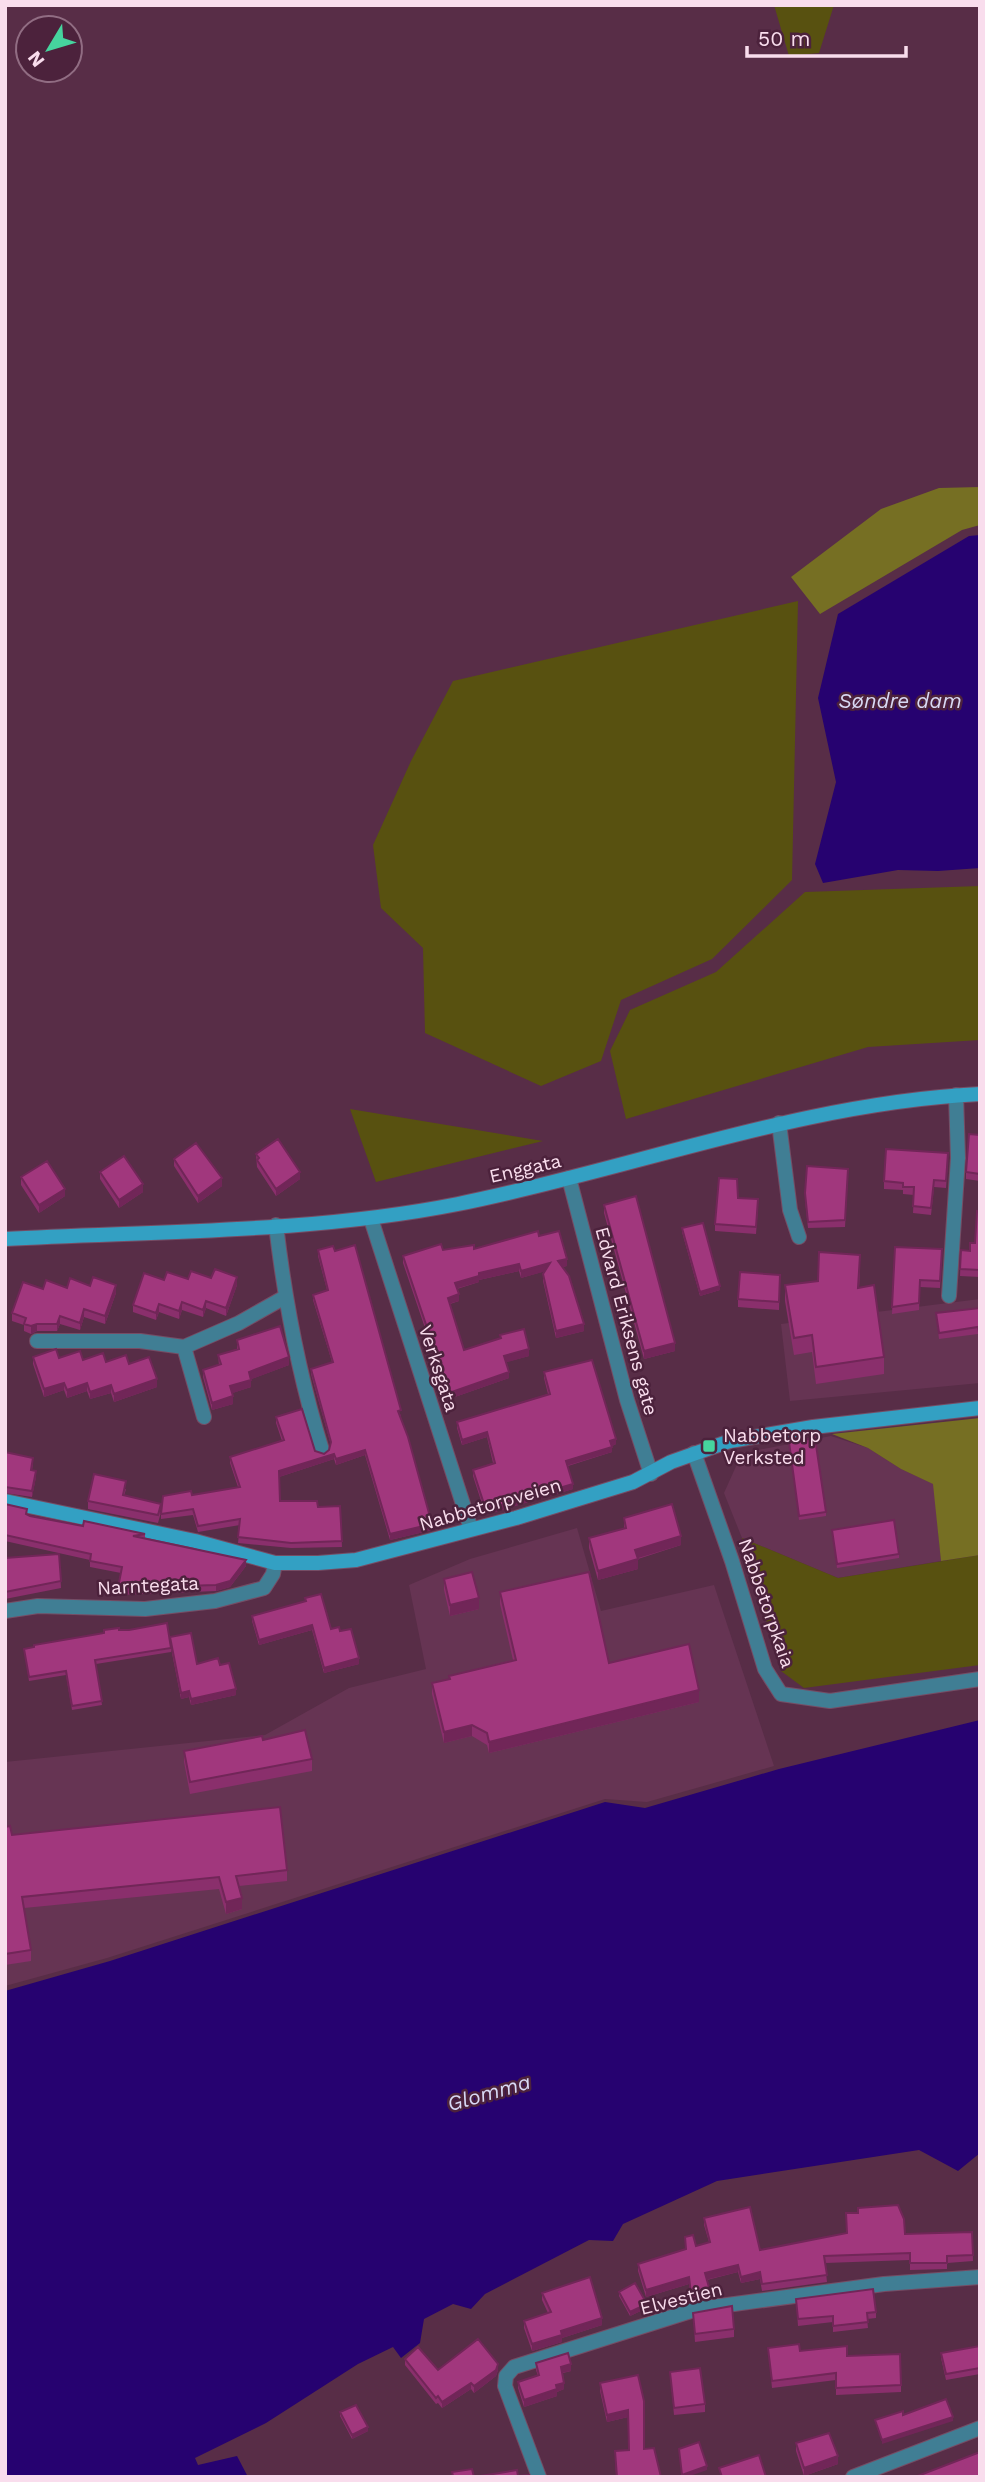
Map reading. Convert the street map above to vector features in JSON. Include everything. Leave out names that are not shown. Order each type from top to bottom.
[{"type":"main road","name":"Enggata","points":[[5,1238],[371,1219],[459,1203],[569,1178],[779,1123],[846,1110],[980,1094]]},
{"type":"main road","name":"Nabbetorpveien","points":[[5,1501],[195,1541],[275,1563],[356,1560],[634,1482],[671,1462],[730,1441],[813,1427],[980,1408]]},
{"type":"street","points":[[949,1296],[958,1158],[956,1095]]},
{"type":"street","points":[[779,1123],[790,1210],[799,1237]]},
{"type":"street","name":"Edvard Eriksens gate","points":[[569,1178],[627,1399],[651,1474]]},
{"type":"street","name":"Verksgata","points":[[371,1219],[471,1529]]},
{"type":"street","points":[[276,1225],[285,1297],[306,1396],[322,1450]]},
{"type":"street","points":[[37,1340],[139,1341],[184,1347],[239,1324],[285,1297]]},
{"type":"street","points":[[184,1347],[204,1417]]},
{"type":"street","name":"Nabbetorpkaia","points":[[694,1453],[732,1561],[765,1669],[781,1694],[830,1701],[980,1679]]},
{"type":"street","name":"Narntegata","points":[[5,1611],[38,1606],[145,1609],[215,1601],[264,1588],[273,1574],[275,1563]]},
{"type":"street","name":"Elvestien","points":[[539,2477],[505,2386],[506,2376],[514,2368],[697,2309],[884,2284],[980,2277]]},
{"type":"street","points":[[853,2477],[980,2428]]},
{"type":"shaded area","points":[[774,5],[834,5],[819,53],[789,56]]},
{"type":"shaded area","points":[[980,487],[980,525],[962,530],[820,614],[791,577],[881,509],[939,488]]},
{"type":"shaded area","points":[[798,601],[792,880],[712,959],[621,1000],[601,1061],[541,1086],[425,1033],[423,948],[381,908],[373,845],[411,761],[453,681]]},
{"type":"shaded area","points":[[980,886],[980,1040],[868,1047],[626,1119],[610,1051],[630,1010],[716,972],[805,892]]},
{"type":"shaded area","points":[[350,1109],[543,1141],[376,1182]]},
{"type":"shaded area","points":[[980,1299],[980,1383],[790,1401],[781,1324]]},
{"type":"shaded area","points":[[980,1418],[980,1555],[941,1561],[933,1484],[901,1469],[868,1448],[832,1434]]},
{"type":"shaded area","points":[[831,1436],[868,1448],[901,1469],[934,1484],[941,1561],[838,1578],[742,1538],[724,1493],[742,1453]]},
{"type":"shaded area","points":[[577,1528],[601,1611],[714,1585],[774,1766],[647,1802],[605,1799],[107,1958],[5,1986],[5,1762],[265,1735],[349,1688],[426,1669],[409,1585],[470,1559]]},
{"type":"shaded area","points":[[742,1538],[838,1578],[980,1555],[980,1665],[804,1688],[781,1671]]},
{"type":"water","name":"Søndre dam","points":[[980,535],[980,868],[898,870],[823,883],[815,864],[836,782],[818,698],[838,614],[969,536]]},
{"type":"water","name":"Glomma","points":[[980,1720],[980,2153],[958,2171],[919,2150],[717,2181],[623,2224],[613,2241],[589,2240],[485,2294],[471,2309],[453,2304],[424,2319],[420,2343],[401,2358],[393,2347],[358,2364],[266,2423],[195,2458],[198,2465],[237,2456],[248,2477],[5,2477],[5,1991],[110,1961],[605,1802],[645,1808],[779,1769]]},
{"type":"building","points":[[969,1134],[980,1135],[980,1174],[966,1172]]},
{"type":"building","points":[[278,1139],[300,1172],[276,1189],[257,1160],[259,1158],[256,1154]]},
{"type":"building","points":[[196,1143],[222,1178],[198,1196],[174,1159]]},
{"type":"building","points":[[886,1149],[948,1153],[946,1181],[934,1180],[931,1208],[913,1206],[914,1187],[903,1187],[903,1183],[884,1181]]},
{"type":"building","points":[[124,1156],[143,1184],[119,1200],[100,1172]]},
{"type":"building","points":[[47,1161],[65,1189],[39,1205],[21,1177]]},
{"type":"building","points":[[807,1166],[848,1169],[845,1220],[808,1222],[805,1193]]},
{"type":"building","points":[[719,1178],[737,1179],[738,1198],[758,1199],[756,1227],[715,1224]]},
{"type":"building","points":[[636,1196],[675,1343],[644,1351],[604,1205]]},
{"type":"building","points":[[977,1211],[980,1212],[980,1270],[960,1269],[961,1250],[970,1251],[970,1243],[975,1243]]},
{"type":"building","points":[[703,1223],[720,1286],[700,1292],[682,1228]]},
{"type":"building","points":[[538,1231],[539,1236],[559,1231],[567,1259],[558,1261],[569,1276],[584,1324],[556,1331],[543,1274],[550,1263],[521,1271],[519,1264],[479,1273],[479,1276],[455,1283],[459,1294],[448,1298],[464,1350],[501,1338],[500,1335],[524,1329],[529,1349],[504,1356],[509,1372],[449,1393],[403,1256],[441,1244],[443,1250],[474,1245],[474,1249]]},
{"type":"building","points":[[355,1245],[401,1410],[398,1411],[432,1524],[390,1534],[365,1450],[336,1459],[334,1454],[279,1471],[280,1501],[317,1501],[318,1507],[340,1506],[342,1541],[291,1543],[238,1537],[240,1519],[198,1526],[193,1509],[161,1514],[163,1496],[191,1491],[192,1495],[240,1487],[230,1457],[284,1440],[276,1417],[302,1409],[315,1451],[324,1454],[329,1450],[331,1442],[311,1369],[333,1362],[313,1295],[328,1290],[318,1250],[333,1246],[335,1251]]},
{"type":"building","points":[[895,1247],[942,1249],[940,1281],[920,1280],[919,1303],[892,1307]]},
{"type":"building","points":[[819,1252],[860,1255],[858,1288],[874,1285],[884,1357],[816,1367],[812,1335],[794,1338],[785,1285],[818,1281]]},
{"type":"building","points":[[215,1269],[237,1277],[226,1308],[206,1301],[203,1310],[182,1302],[179,1311],[159,1304],[156,1313],[133,1305],[144,1273],[164,1280],[167,1272],[188,1279],[191,1271],[211,1278]]},
{"type":"building","points":[[740,1272],[780,1275],[779,1302],[738,1299]]},
{"type":"building","points":[[93,1277],[116,1285],[105,1316],[84,1309],[80,1323],[60,1316],[57,1324],[31,1326],[24,1324],[26,1318],[12,1313],[23,1282],[43,1289],[46,1280],[67,1288],[70,1278],[90,1286]]},
{"type":"building","points":[[980,1308],[980,1337],[978,1327],[939,1333],[936,1313]]},
{"type":"building","points":[[280,1326],[289,1357],[249,1372],[251,1380],[230,1386],[233,1396],[212,1403],[203,1370],[221,1364],[218,1355],[239,1349],[237,1340]]},
{"type":"building","points":[[56,1349],[59,1358],[80,1351],[83,1360],[103,1353],[106,1362],[126,1355],[129,1364],[149,1357],[157,1379],[114,1394],[111,1385],[90,1392],[87,1383],[67,1390],[64,1383],[44,1389],[33,1357]]},
{"type":"building","points":[[592,1360],[616,1439],[610,1441],[612,1447],[566,1461],[573,1484],[491,1508],[484,1504],[473,1470],[495,1463],[487,1432],[462,1440],[457,1422],[550,1394],[544,1372]]},
{"type":"building","points":[[815,1438],[826,1512],[799,1516],[789,1442]]},
{"type":"building","points":[[5,1452],[33,1458],[31,1470],[36,1471],[32,1491],[5,1487]]},
{"type":"building","points":[[94,1474],[126,1481],[123,1495],[161,1504],[158,1515],[88,1501]]},
{"type":"building","points":[[5,1504],[27,1509],[26,1514],[30,1516],[83,1526],[84,1521],[145,1534],[133,1536],[246,1560],[230,1581],[216,1585],[118,1588],[122,1567],[90,1561],[91,1554],[5,1535]]},
{"type":"building","points":[[672,1504],[681,1536],[635,1550],[638,1559],[598,1571],[589,1538],[626,1528],[624,1518]]},
{"type":"building","points":[[894,1520],[899,1554],[837,1564],[832,1530]]},
{"type":"building","points":[[59,1554],[61,1581],[5,1592],[5,1558]]},
{"type":"building","points":[[472,1572],[479,1598],[450,1605],[444,1579]]},
{"type":"building","points":[[589,1572],[609,1663],[689,1644],[699,1690],[489,1742],[487,1733],[472,1725],[444,1732],[432,1683],[450,1679],[449,1676],[516,1660],[500,1592]]},
{"type":"building","points":[[321,1594],[331,1629],[351,1629],[359,1658],[324,1668],[312,1625],[259,1640],[252,1616],[306,1601],[305,1598]]},
{"type":"building","points":[[167,1623],[171,1648],[95,1660],[102,1701],[72,1706],[66,1671],[29,1677],[24,1649],[34,1645],[104,1633],[104,1630],[129,1630]]},
{"type":"building","points":[[191,1633],[197,1664],[218,1658],[220,1665],[229,1663],[236,1689],[191,1699],[189,1691],[181,1693],[170,1637]]},
{"type":"building","points":[[305,1730],[312,1759],[190,1782],[184,1751],[262,1736],[263,1740]]},
{"type":"building","points":[[280,1807],[287,1870],[236,1876],[242,1898],[226,1902],[219,1877],[22,1897],[31,1950],[5,1954],[5,1827],[10,1826],[12,1835]]},
{"type":"building","points":[[898,2205],[904,2219],[905,2234],[972,2232],[973,2255],[947,2256],[947,2263],[910,2263],[910,2253],[824,2256],[827,2275],[762,2284],[760,2272],[741,2277],[738,2265],[705,2273],[710,2291],[691,2294],[689,2277],[646,2290],[638,2264],[686,2249],[685,2237],[693,2235],[696,2246],[710,2242],[704,2218],[750,2207],[760,2250],[847,2233],[846,2213],[858,2213],[858,2208]]},
{"type":"building","points":[[590,2277],[602,2318],[532,2344],[524,2321],[551,2312],[542,2293]]},
{"type":"building","points":[[635,2283],[647,2304],[630,2312],[619,2292]]},
{"type":"building","points":[[873,2289],[876,2312],[867,2313],[868,2322],[833,2326],[833,2316],[798,2319],[796,2299]]},
{"type":"building","points":[[732,2306],[734,2329],[695,2334],[693,2313]]},
{"type":"building","points":[[478,2339],[498,2364],[496,2370],[474,2386],[471,2383],[442,2402],[405,2359],[418,2347],[438,2370]]},
{"type":"building","points":[[799,2344],[800,2351],[847,2346],[847,2356],[900,2354],[901,2385],[836,2388],[836,2373],[772,2381],[768,2348]]},
{"type":"building","points":[[980,2346],[980,2368],[946,2374],[941,2353]]},
{"type":"building","points":[[568,2353],[571,2364],[561,2367],[564,2383],[556,2385],[557,2389],[524,2400],[518,2382],[539,2375],[536,2363]]},
{"type":"building","points":[[700,2368],[705,2404],[674,2408],[670,2372]]},
{"type":"building","points":[[638,2375],[644,2401],[644,2449],[654,2448],[661,2477],[617,2477],[615,2451],[629,2450],[628,2410],[607,2415],[600,2383]]},
{"type":"building","points":[[946,2399],[953,2417],[882,2440],[875,2420],[903,2411],[903,2415]]},
{"type":"building","points":[[356,2405],[368,2427],[352,2435],[340,2412]]},
{"type":"building","points":[[829,2433],[838,2456],[804,2468],[796,2443]]},
{"type":"building","points":[[699,2442],[707,2466],[682,2475],[679,2449]]},
{"type":"building","points":[[980,2452],[980,2477],[915,2477]]},
{"type":"building","points":[[759,2455],[766,2477],[722,2477],[719,2468]]},
{"type":"building","points":[[472,2469],[474,2477],[448,2477],[453,2476],[452,2472]]},
{"type":"building","points":[[517,2470],[518,2476],[529,2475],[529,2477],[474,2477]]},
{"type":"place","name":"Nabbetorp Verksted","points":[[709,1446]]}]
